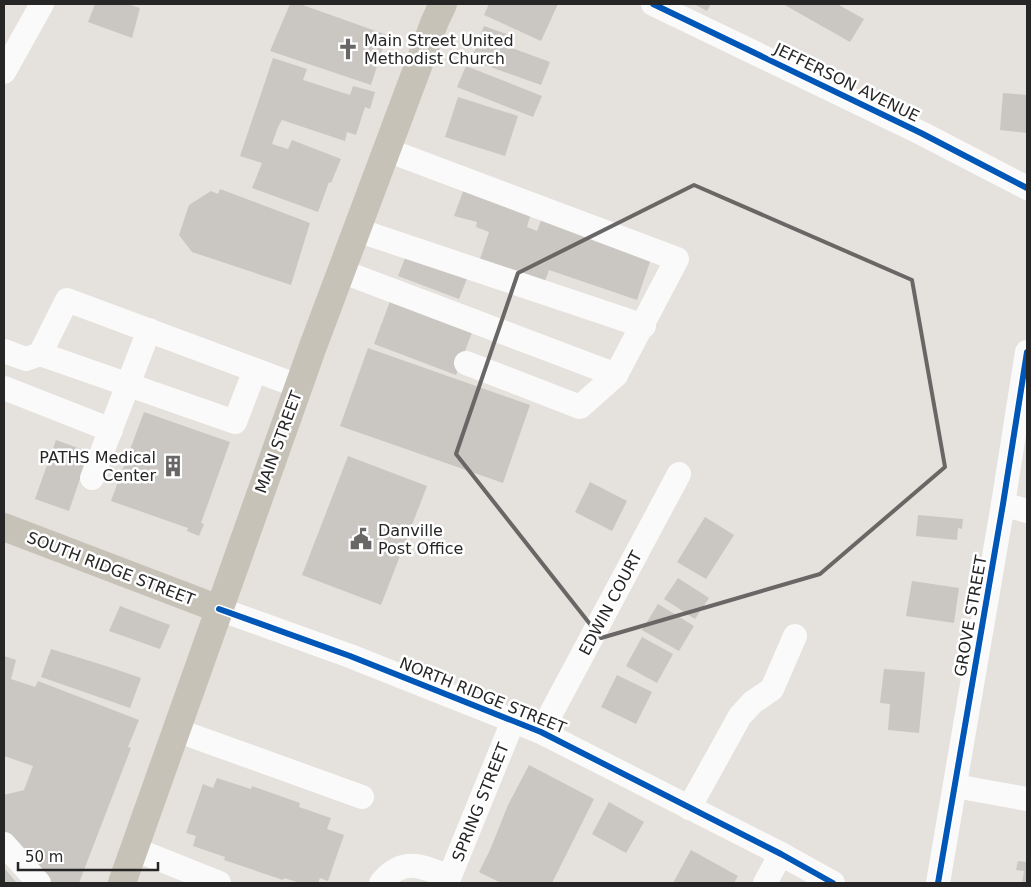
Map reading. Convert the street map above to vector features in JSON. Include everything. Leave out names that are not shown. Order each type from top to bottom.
[{"type":"main road","name":"MAIN STREET","points":[[122,883],[298,386],[443,4]]},
{"type":"main road","name":"SOUTH RIDGE STREET","points":[[4,527],[219,609]]},
{"type":"street","points":[[4,72],[42,4]]},
{"type":"street","name":"JEFFERSON AVENUE","points":[[653,4],[922,133],[1027,188]]},
{"type":"street","points":[[387,150],[677,260],[644,326],[616,375],[580,407],[466,363]]},
{"type":"street","points":[[357,230],[644,326]]},
{"type":"street","points":[[341,271],[616,375]]},
{"type":"street","points":[[40,354],[67,300],[298,386]]},
{"type":"street","points":[[92,478],[150,330]]},
{"type":"street","points":[[4,352],[26,359],[40,354],[236,422],[255,370]]},
{"type":"street","name":"GROVE STREET","points":[[938,883],[1027,352]]},
{"type":"street","points":[[4,388],[111,430]]},
{"type":"street","name":"EDWIN COURT","points":[[541,732],[679,474]]},
{"type":"street","points":[[1003,504],[1027,511]]},
{"type":"street","name":"NORTH RIDGE STREET","points":[[219,609],[350,656],[541,732],[781,854],[833,883]]},
{"type":"street","points":[[690,808],[740,716],[753,702],[772,689],[794,636]]},
{"type":"street","name":"SPRING STREET","points":[[448,880],[513,721]]},
{"type":"street","points":[[176,730],[362,797]]},
{"type":"street","points":[[955,786],[1027,799]]},
{"type":"street","points":[[4,844],[39,883]]},
{"type":"street","points":[[134,849],[219,883]]},
{"type":"street","points":[[765,883],[781,854]]},
{"type":"street","points":[[381,883],[398,868],[410,865],[422,866],[448,880]]},
{"type":"highlighted area","points":[[694,185],[912,280],[945,467],[820,574],[601,638],[456,454],[518,273]]},
{"type":"building","points":[[95,4],[127,4],[140,8],[132,38],[88,22]]},
{"type":"building","points":[[290,4],[300,4],[387,35],[371,85],[270,51]]},
{"type":"building","points":[[489,4],[558,4],[541,41],[484,15]]},
{"type":"building","points":[[694,4],[711,4],[707,11]]},
{"type":"building","points":[[783,4],[837,4],[864,19],[850,42]]},
{"type":"building","points":[[484,26],[515,37],[512,48],[550,62],[541,85],[471,60]]},
{"type":"building","points":[[273,58],[307,69],[303,80],[350,95],[353,86],[375,92],[370,109],[365,107],[356,135],[347,132],[345,141],[282,120],[278,127],[272,144],[288,149],[292,140],[341,159],[331,183],[329,182],[318,212],[252,188],[262,163],[240,156]]},
{"type":"building","points":[[466,66],[542,96],[533,117],[457,87]]},
{"type":"building","points":[[1003,93],[1027,95],[1027,133],[1000,130]]},
{"type":"building","points":[[458,97],[518,116],[505,156],[445,137]]},
{"type":"building","points":[[465,186],[533,206],[527,227],[537,231],[543,215],[653,253],[637,300],[549,270],[545,281],[480,259],[489,232],[476,227],[477,222],[454,216]]},
{"type":"building","points":[[220,189],[310,223],[291,285],[192,252],[179,235],[189,205],[211,191],[218,194]]},
{"type":"building","points":[[407,253],[468,276],[459,299],[398,276]]},
{"type":"building","points":[[392,296],[474,327],[456,375],[374,344]]},
{"type":"building","points":[[368,348],[530,405],[503,483],[340,426]]},
{"type":"building","name":"PATHS Medical Center","points":[[144,412],[230,442],[201,523],[204,524],[199,536],[187,531],[188,528],[111,501]]},
{"type":"building","points":[[56,440],[89,452],[69,511],[35,499]]},
{"type":"building","name":"Danville Post Office","points":[[348,456],[427,486],[381,605],[302,575]]},
{"type":"building","points":[[590,482],[627,501],[612,531],[575,512]]},
{"type":"building","points":[[918,515],[963,519],[962,529],[958,528],[957,540],[916,536]]},
{"type":"building","points":[[705,517],[734,535],[706,579],[677,562]]},
{"type":"building","points":[[678,578],[709,598],[695,619],[664,599]]},
{"type":"building","points":[[912,581],[959,588],[954,623],[906,616]]},
{"type":"building","points":[[658,604],[694,626],[679,651],[642,630]]},
{"type":"building","points":[[120,606],[170,625],[160,649],[109,631]]},
{"type":"building","points":[[642,637],[673,654],[657,683],[626,666]]},
{"type":"building","points":[[51,649],[141,678],[130,708],[41,677]]},
{"type":"building","points":[[4,656],[16,660],[11,679],[35,687],[38,681],[139,720],[128,747],[131,748],[79,883],[48,883],[4,833],[4,795],[24,790],[33,766],[4,756]]},
{"type":"building","points":[[884,669],[925,672],[919,733],[888,730],[890,704],[880,703]]},
{"type":"building","points":[[617,675],[652,692],[636,724],[601,707]]},
{"type":"building","points":[[529,765],[594,799],[552,883],[501,883],[479,872],[508,805]]},
{"type":"building","points":[[217,778],[251,789],[252,786],[300,803],[299,807],[331,818],[327,829],[344,835],[328,881],[320,878],[318,883],[300,883],[284,878],[283,880],[224,860],[225,857],[193,846],[196,836],[186,833],[203,784],[213,788]]},
{"type":"building","points":[[609,802],[644,822],[626,853],[592,834]]},
{"type":"building","points":[[691,850],[738,876],[734,883],[673,883]]},
{"type":"building","points":[[1026,858],[1027,883],[1022,883],[1024,871],[1016,870],[1018,861],[1026,862]]},
{"type":"building","points":[[4,868],[17,883],[4,883]]},
{"type":"cycle path","points":[[653,4],[921,133],[1027,188]]},
{"type":"cycle path","points":[[938,883],[1027,352]]},
{"type":"cycle path","points":[[219,609],[350,656],[541,732],[781,854],[833,883]]},
{"type":"place","name":"Main Street United Methodist Church","points":[[348,49]]},
{"type":"place","name":"PATHS Medical Center","points":[[173,466]]},
{"type":"place","name":"Danville Post Office","points":[[361,539]]}]
